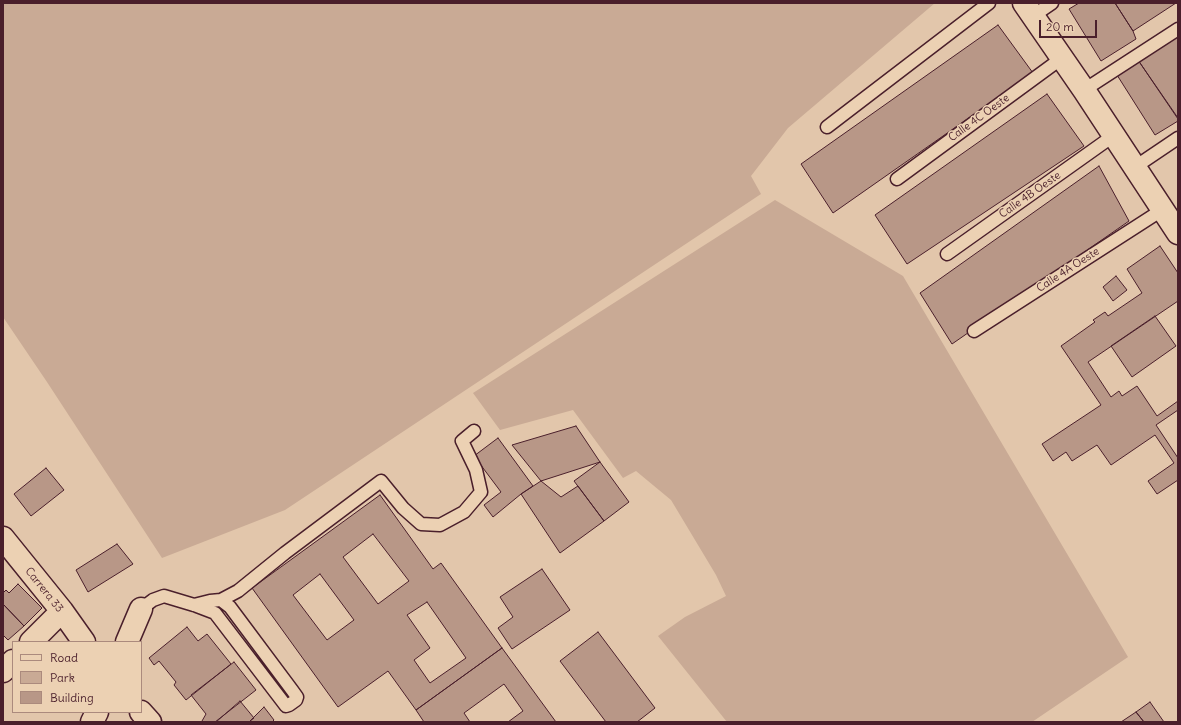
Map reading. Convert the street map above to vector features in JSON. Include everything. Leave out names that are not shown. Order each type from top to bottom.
[{"type":"street","points":[[1029,9],[1178,233]]},
{"type":"street","name":"Carrera 33","points":[[3,538],[62,611],[83,641]]},
{"type":"street","points":[[127,641],[141,609]]},
{"type":"street","points":[[33,641],[62,611]]},
{"type":"street","points":[[3,671],[12,662]]},
{"type":"street","points":[[142,713],[150,722]]},
{"type":"lane","points":[[827,127],[989,3]]},
{"type":"lane","points":[[1029,9],[1052,3]]},
{"type":"lane","points":[[1084,90],[1178,29]]},
{"type":"lane","name":"Calle 4C Oeste","points":[[897,179],[1062,58]]},
{"type":"lane","name":"Calle 4B Oeste","points":[[947,254],[1114,136]]},
{"type":"lane","points":[[1135,167],[1178,138]]},
{"type":"lane","name":"Calle 4A Oeste","points":[[974,331],[1162,210]]},
{"type":"lane","points":[[194,605],[221,600],[238,591],[381,481],[403,508],[421,524],[440,525],[464,512],[481,492],[476,470],[462,441],[474,431]]},
{"type":"lane","points":[[141,609],[154,600],[164,596],[215,613],[277,696],[286,706],[289,705],[296,700],[297,697],[230,607],[221,600]]},
{"type":"green space","points":[[3,3],[935,3],[788,128],[751,176],[761,194],[285,510],[162,558],[3,317]]},
{"type":"green space","points":[[775,200],[903,276],[1128,657],[1032,722],[727,722],[658,636],[685,617],[726,596],[716,575],[671,500],[636,471],[623,478],[573,410],[500,430],[473,393]]},
{"type":"building","points":[[1079,3],[1115,3],[1133,31],[1136,39],[1101,61],[1069,9]]},
{"type":"building","points":[[1115,3],[1176,3],[1133,31]]},
{"type":"building","points":[[998,25],[1033,73],[833,213],[801,164]]},
{"type":"building","points":[[1178,34],[1178,118],[1138,60]]},
{"type":"building","points":[[1138,60],[1178,119],[1178,121],[1155,135],[1117,75]]},
{"type":"building","points":[[1047,94],[1084,146],[907,264],[875,215]]},
{"type":"building","points":[[1099,166],[1129,221],[952,344],[920,293]]},
{"type":"building","points":[[1160,246],[1178,273],[1178,301],[1088,362],[1111,397],[1119,391],[1122,396],[1137,386],[1157,416],[1178,401],[1178,410],[1156,425],[1178,458],[1178,480],[1157,494],[1148,481],[1174,463],[1155,435],[1111,465],[1097,445],[1072,461],[1066,452],[1053,461],[1042,444],[1101,405],[1061,346],[1095,322],[1093,320],[1105,312],[1108,316],[1142,293],[1127,269]]},
{"type":"building","points":[[1116,276],[1127,290],[1113,301],[1103,287]]},
{"type":"building","points":[[1155,316],[1176,346],[1132,377],[1111,346]]},
{"type":"building","points":[[576,426],[600,462],[541,481],[512,445]]},
{"type":"building","points":[[498,438],[533,486],[493,517],[484,505],[501,492],[474,456]]},
{"type":"building","points":[[600,462],[629,502],[604,521],[574,481]]},
{"type":"building","points":[[46,468],[64,490],[31,516],[14,494]]},
{"type":"building","points":[[541,481],[561,497],[578,486],[604,521],[560,553],[521,494]]},
{"type":"building","points":[[380,495],[433,569],[441,563],[502,648],[416,710],[388,671],[338,707],[252,588]],"holes":[[[373,534],[409,581],[378,604],[343,557]],[[320,574],[354,620],[327,640],[293,595]],[[427,602],[466,658],[430,683],[414,660],[430,648],[407,615]]]},
{"type":"building","points":[[117,544],[133,564],[88,592],[76,570]]},
{"type":"building","points":[[542,569],[570,610],[512,649],[498,628],[513,617],[500,597]]},
{"type":"building","points":[[18,584],[42,608],[24,626],[3,604],[3,593],[6,590],[9,593]]},
{"type":"building","points":[[3,604],[24,626],[8,640],[3,635]]},
{"type":"building","points":[[187,627],[198,641],[207,634],[231,664],[186,700],[174,685],[176,682],[159,661],[154,665],[149,658]]},
{"type":"building","points":[[598,632],[655,708],[637,722],[606,722],[560,661]]},
{"type":"building","points":[[502,648],[556,722],[508,722],[523,711],[504,684],[464,713],[470,722],[424,722],[416,710]]},
{"type":"building","points":[[234,662],[256,690],[215,722],[203,722],[202,721],[206,714],[191,695]]},
{"type":"building","points":[[240,701],[254,718],[249,722],[216,722]]},
{"type":"building","points":[[1150,702],[1164,722],[1144,722],[1136,712]]},
{"type":"building","points":[[264,707],[274,720],[272,722],[249,722]]},
{"type":"building","points":[[1136,712],[1144,722],[1121,722]]}]
